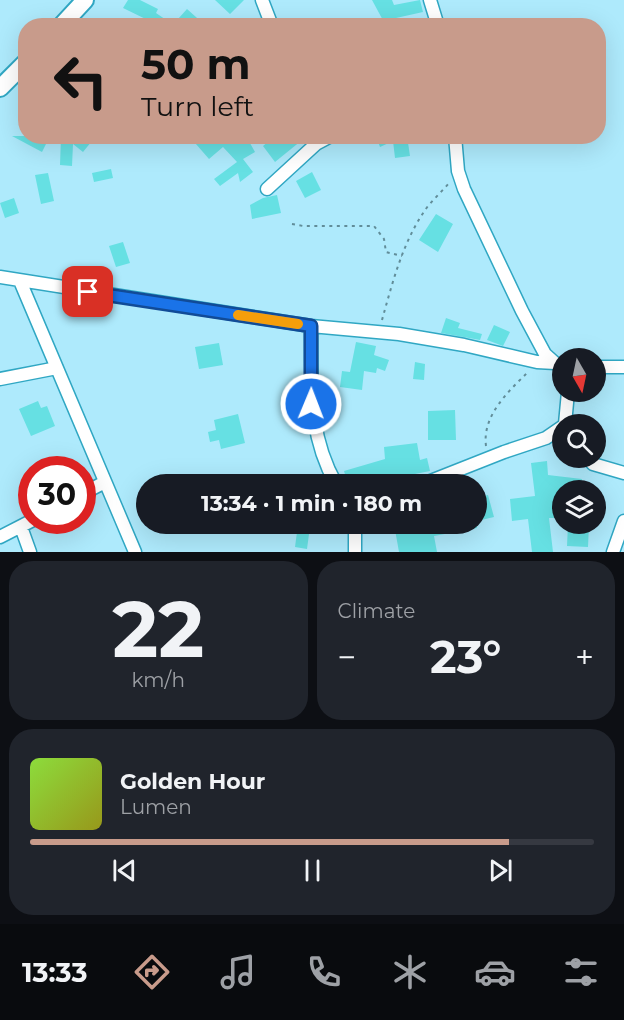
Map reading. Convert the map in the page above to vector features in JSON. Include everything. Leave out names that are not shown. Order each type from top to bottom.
[{"type":"main road","points":[[68,18],[85,0]]},
{"type":"main road","points":[[0,88],[18,70]]},
{"type":"street","points":[[262,0],[269,18]]},
{"type":"street","points":[[430,0],[436,18]]},
{"type":"street","points":[[267,189],[310,144]]},
{"type":"street","points":[[456,144],[458,173],[522,311],[545,354],[552,359]]},
{"type":"street","points":[[0,277],[311,326],[464,345],[552,363]]},
{"type":"street","points":[[20,281],[135,552]]},
{"type":"street","points":[[311,326],[311,404],[314,426],[330,474]]},
{"type":"street","points":[[606,367],[624,367]]},
{"type":"street","points":[[0,379],[57,368]]},
{"type":"street","points":[[448,474],[552,434]]},
{"type":"street","points":[[604,468],[624,473]]},
{"type":"street","points":[[96,487],[105,482]]},
{"type":"street","points":[[613,552],[624,520]]},
{"type":"street","points":[[0,537],[18,528]]},
{"type":"street","points":[[24,534],[30,552]]},
{"type":"street","points":[[355,534],[355,552]]},
{"type":"path","points":[[379,333],[394,274],[415,228],[428,206],[458,173]]},
{"type":"path","points":[[292,224],[374,226],[384,239],[386,252],[402,256]]},
{"type":"path","points":[[488,458],[485,436],[490,418],[502,398],[537,362]]},
{"type":"building","points":[[128,0],[140,0],[158,9],[156,13],[163,18],[144,18],[123,8]]},
{"type":"building","points":[[215,0],[244,0],[230,14]]},
{"type":"building","points":[[372,0],[392,0],[394,5],[420,0],[423,12],[396,18],[382,18]]},
{"type":"building","points":[[187,9],[197,18],[179,18]]},
{"type":"building","points":[[27,144],[46,144],[42,152]]},
{"type":"building","points":[[61,144],[73,144],[72,166],[60,165]]},
{"type":"building","points":[[73,144],[90,144],[83,152]]},
{"type":"building","points":[[196,144],[250,144],[255,152],[243,159],[253,172],[240,182],[238,173],[220,186],[214,179],[237,162],[223,147],[209,159]]},
{"type":"building","points":[[265,144],[297,144],[275,162],[263,146]]},
{"type":"building","points":[[393,144],[408,144],[410,156],[395,158]]},
{"type":"building","points":[[111,169],[113,178],[94,182],[92,173]]},
{"type":"building","points":[[312,172],[321,190],[305,198],[296,181]]},
{"type":"building","points":[[48,173],[54,201],[41,204],[35,175]]},
{"type":"building","points":[[277,195],[281,213],[252,219],[250,205],[263,198]]},
{"type":"building","points":[[14,198],[19,213],[5,218],[0,203]]},
{"type":"building","points":[[436,214],[453,224],[438,252],[419,240]]},
{"type":"building","points":[[123,242],[130,263],[116,267],[109,246]]},
{"type":"building","points":[[446,318],[460,323],[458,328],[482,334],[480,340],[441,333]]},
{"type":"building","points":[[494,325],[510,332],[503,346],[487,340]]},
{"type":"building","points":[[356,342],[376,346],[374,355],[389,360],[385,371],[377,368],[376,373],[364,371],[362,390],[340,387],[342,371],[350,372]]},
{"type":"building","points":[[219,343],[223,365],[199,369],[195,347]]},
{"type":"building","points":[[415,362],[425,364],[424,380],[413,379]]},
{"type":"building","points":[[38,401],[41,408],[47,406],[55,426],[31,436],[19,409]]},
{"type":"building","points":[[455,410],[456,440],[428,440],[428,411]]},
{"type":"building","points":[[238,414],[245,443],[221,449],[219,440],[210,442],[208,432],[216,430],[214,420]]},
{"type":"building","points":[[417,443],[420,460],[427,458],[430,471],[415,474],[345,474],[344,471],[385,459],[384,447]]},
{"type":"building","points":[[547,461],[548,475],[582,479],[552,480],[552,518],[549,518],[553,552],[532,552],[528,519],[512,521],[510,499],[535,496],[531,463]]},
{"type":"building","points":[[487,495],[494,517],[487,519]]},
{"type":"building","points":[[297,534],[309,534],[307,549],[295,547]]},
{"type":"building","points":[[396,534],[445,534],[434,536],[437,552],[399,552]]},
{"type":"building","points":[[568,534],[589,534],[588,547],[567,546]]},
{"type":"slow traffic","points":[[238,315],[298,324]]},
{"type":"route","points":[[88,292],[311,326],[311,404]]}]
